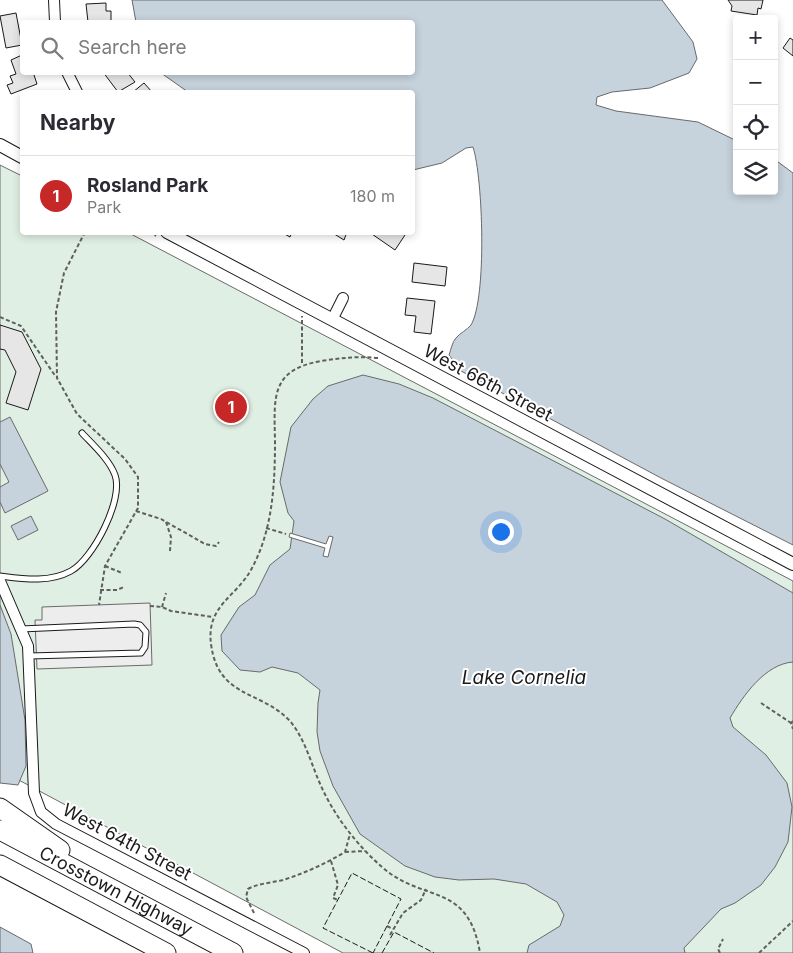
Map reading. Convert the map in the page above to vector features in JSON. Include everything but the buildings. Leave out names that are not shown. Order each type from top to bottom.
[{"type":"highway","points":[[0,808],[140,904]]},
{"type":"highway","name":"Crosstown Highway","points":[[0,830],[233,953]]},
{"type":"highway","name":"Crosstown Highway","points":[[0,865],[166,953]]},
{"type":"highway","points":[[0,876],[122,929]]},
{"type":"street","points":[[54,0],[55,20]]},
{"type":"street","points":[[68,75],[75,90]]},
{"type":"street","points":[[0,145],[20,155]]},
{"type":"street","name":"West 66th Street","points":[[172,235],[793,564]]},
{"type":"street","points":[[332,320],[343,298]]},
{"type":"street","name":"West 64th Street","points":[[0,581],[28,646],[32,769],[34,793],[41,812],[56,824],[304,953]]},
{"type":"lane","points":[[0,576],[48,580],[72,570],[90,550],[104,527],[114,504],[118,488],[114,474],[82,433]]},
{"type":"lane","points":[[21,629],[134,624],[144,627],[146,632],[145,647],[141,653],[29,656]]},
{"type":"path","points":[[57,378],[56,312],[64,273],[83,235]]},
{"type":"path","points":[[302,365],[303,314]]},
{"type":"path","points":[[0,317],[21,326],[57,378],[77,414],[134,470],[138,477],[136,511],[105,566],[99,605]]},
{"type":"path","points":[[385,358],[358,356],[302,365],[286,376],[274,406],[274,494],[266,528],[252,568],[213,617],[211,644],[223,676],[238,689],[281,714],[294,727],[329,803],[350,834],[365,851],[395,876],[451,900],[468,916],[476,932],[480,953]]},
{"type":"path","points":[[136,511],[166,522],[205,544],[216,546],[220,542]]},
{"type":"path","points":[[166,522],[171,537],[170,552]]},
{"type":"path","points":[[266,528],[286,534]]},
{"type":"path","points":[[105,566],[122,574]]},
{"type":"path","points":[[100,590],[117,590],[124,587]]},
{"type":"path","points":[[162,606],[166,594]]},
{"type":"path","points":[[150,606],[162,606],[171,611],[213,617]]},
{"type":"path","points":[[761,703],[792,722],[793,728]]},
{"type":"path","points":[[345,852],[350,834]]},
{"type":"path","points":[[254,913],[246,897],[248,889],[256,885],[280,881],[309,872],[345,852],[365,851]]},
{"type":"path","points":[[331,861],[338,885],[333,898],[338,900]]},
{"type":"path","points":[[390,935],[403,913],[421,900],[426,889]]},
{"type":"path","points":[[759,953],[793,921]]},
{"type":"path","points":[[387,926],[393,929]]},
{"type":"path","points":[[720,953],[718,949],[723,939]]},
{"type":"green space","points":[[0,165],[20,175],[20,235],[133,235],[793,581],[793,953],[343,953],[0,770]]},
{"type":"shaded area","points":[[150,603],[152,665],[37,669],[35,620],[42,620],[42,607]]},
{"type":"water","points":[[132,0],[662,0],[693,42],[697,59],[689,73],[650,88],[612,92],[597,97],[596,105],[616,111],[698,122],[733,139],[733,195],[778,195],[778,162],[793,173],[793,545],[661,478],[461,371],[449,355],[455,340],[471,325],[476,311],[479,290],[482,238],[476,162],[473,147],[466,148],[442,163],[415,170],[415,90],[185,90],[164,75],[415,75],[415,20],[136,20]]},
{"type":"water","name":"Lake Cornelia","points":[[363,375],[399,384],[433,398],[665,519],[793,593],[793,662],[773,669],[756,682],[741,700],[730,718],[733,727],[766,755],[787,783],[792,807],[788,842],[775,867],[761,885],[735,903],[721,909],[684,948],[685,953],[527,953],[529,945],[560,926],[564,915],[557,902],[526,884],[494,879],[459,880],[435,877],[405,866],[360,834],[333,786],[320,751],[317,732],[320,690],[298,673],[272,667],[260,672],[240,670],[222,651],[221,635],[239,607],[255,595],[270,565],[290,549],[294,521],[288,513],[280,482],[291,427],[313,399],[328,386]]},
{"type":"water","points":[[10,417],[48,491],[5,513],[0,502],[0,487],[9,482],[0,464],[0,422]]},
{"type":"water","points":[[31,516],[38,530],[18,540],[11,526]]},
{"type":"water","points":[[0,605],[11,634],[25,720],[26,766],[18,785],[0,783]]},
{"type":"water","points":[[0,927],[31,944],[33,953],[0,953]]},
{"type":"pier","points":[[290,533],[326,544],[329,536],[333,537],[328,557],[323,556],[325,548],[289,537]]},
{"type":"fence","points":[[352,873],[401,899],[373,953],[323,928],[352,873]]},
{"type":"fence","points":[[382,953],[394,932],[434,953]]},
{"type":"place","name":"Rosland Park","points":[[231,407]]}]
